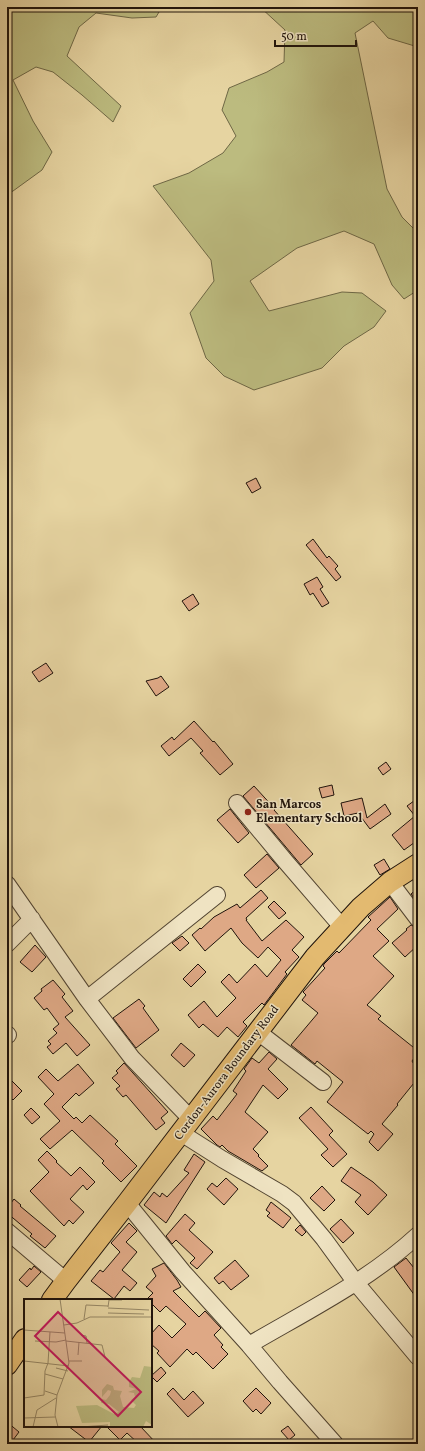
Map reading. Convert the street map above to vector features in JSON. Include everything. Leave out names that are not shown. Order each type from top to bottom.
[{"type":"main road","name":"Cordon-Aurora Boundary Road","points":[[53,1299],[258,1032],[342,927],[361,907],[390,882],[418,864]]},
{"type":"main road","points":[[7,1365],[24,1340]]},
{"type":"street","points":[[237,803],[342,927]]},
{"type":"street","points":[[390,882],[418,919]]},
{"type":"street","points":[[7,884],[88,999],[132,1058],[186,1126],[222,1159],[282,1194],[294,1203],[319,1233],[356,1283],[418,1356]]},
{"type":"street","points":[[88,999],[217,895]]},
{"type":"street","points":[[7,944],[32,919]]},
{"type":"street","points":[[258,1032],[323,1082]]},
{"type":"street","points":[[127,1203],[183,1272],[335,1444]]},
{"type":"street","points":[[7,1231],[66,1281]]},
{"type":"street","points":[[249,1345],[356,1283],[379,1267],[418,1235]]},
{"type":"shaded area","points":[[7,7],[162,7],[156,17],[132,18],[96,13],[79,27],[67,56],[121,106],[113,122],[53,72],[36,67],[13,80],[33,121],[52,152],[42,170],[7,194]]},
{"type":"shaded area","points":[[260,7],[418,7],[418,47],[388,38],[373,21],[355,33],[387,189],[402,217],[418,233],[418,290],[404,299],[392,285],[374,244],[344,231],[297,248],[250,281],[269,311],[342,292],[362,293],[386,311],[374,327],[344,346],[322,368],[254,390],[224,376],[206,358],[190,313],[214,281],[211,260],[153,186],[189,173],[223,153],[236,136],[222,110],[229,88],[267,72],[284,62],[285,30]]},
{"type":"building","points":[[256,478],[261,488],[252,493],[246,483]]},
{"type":"building","points":[[313,539],[327,558],[329,556],[338,566],[335,569],[341,577],[336,581],[306,545]]},
{"type":"building","points":[[317,577],[323,587],[320,589],[329,603],[322,607],[313,593],[310,595],[304,584]]},
{"type":"building","points":[[193,594],[199,604],[189,611],[182,601]]},
{"type":"building","points":[[46,663],[53,673],[39,682],[32,672]]},
{"type":"building","points":[[161,676],[169,687],[156,696],[146,681]]},
{"type":"building","points":[[194,721],[213,742],[214,741],[233,764],[220,775],[200,753],[203,751],[191,738],[169,756],[161,746],[172,737],[174,740]]},
{"type":"building","points":[[386,762],[391,769],[383,775],[378,768]]},
{"type":"building","points":[[332,785],[334,795],[322,798],[319,788]]},
{"type":"building","points":[[254,786],[313,854],[301,865],[243,796]]},
{"type":"building","points":[[362,798],[367,818],[385,804],[391,814],[370,829],[358,813],[344,816],[341,803]]},
{"type":"building","points":[[418,798],[418,840],[404,850],[392,835],[415,816],[407,806]]},
{"type":"building","name":"San Marcos Elementary School","points":[[230,809],[249,833],[238,843],[217,820]]},
{"type":"building","points":[[267,854],[279,868],[256,888],[244,875]]},
{"type":"building","points":[[384,859],[390,869],[380,875],[374,865]]},
{"type":"building","points":[[418,888],[418,903],[411,894]]},
{"type":"building","points":[[261,890],[268,898],[246,918],[246,920],[262,941],[286,920],[304,937],[292,950],[299,957],[285,972],[287,974],[264,1005],[262,1003],[243,1022],[247,1026],[238,1037],[227,1027],[218,1037],[203,1024],[199,1028],[188,1015],[204,1001],[217,1017],[236,998],[221,982],[229,974],[237,983],[255,964],[267,977],[281,960],[268,947],[258,958],[242,943],[231,928],[205,951],[192,935],[214,917],[237,904],[240,908]]},
{"type":"building","points":[[390,897],[398,909],[377,929],[389,941],[373,956],[394,976],[367,1005],[381,1016],[378,1019],[418,1051],[412,1061],[418,1071],[418,1078],[382,1124],[393,1134],[378,1151],[369,1142],[374,1134],[371,1131],[368,1134],[327,1102],[343,1082],[317,1061],[315,1064],[291,1045],[318,1013],[302,1000],[306,995],[303,992],[325,968],[323,966],[324,964],[337,951],[339,953],[371,920],[368,917]]},
{"type":"building","points":[[274,901],[286,913],[279,919],[268,907]]},
{"type":"building","points":[[411,925],[418,928],[418,945],[405,957],[392,943]]},
{"type":"building","points":[[182,936],[189,943],[180,951],[172,943]]},
{"type":"building","points":[[35,945],[46,957],[32,972],[20,962]]},
{"type":"building","points":[[198,964],[206,972],[191,987],[183,979]]},
{"type":"building","points":[[53,980],[65,994],[62,997],[73,1011],[65,1017],[90,1045],[77,1056],[66,1043],[53,1054],[47,1047],[51,1044],[48,1041],[57,1033],[53,1029],[59,1024],[47,1008],[44,1010],[34,998],[42,991],[41,989]]},
{"type":"building","points":[[139,999],[145,1006],[143,1008],[159,1030],[136,1048],[113,1018]]},
{"type":"building","points":[[181,1043],[195,1055],[184,1067],[171,1055]]},
{"type":"building","points":[[269,1052],[277,1059],[268,1069],[288,1089],[278,1099],[263,1085],[245,1112],[268,1132],[253,1149],[268,1166],[262,1171],[228,1151],[222,1145],[220,1147],[217,1145],[201,1129],[213,1116],[217,1120],[237,1094],[233,1091],[246,1071],[244,1069],[252,1058],[259,1063]]},
{"type":"building","points":[[124,1063],[168,1112],[161,1118],[165,1123],[156,1130],[126,1095],[123,1097],[116,1089],[120,1086],[112,1078],[118,1073],[116,1071]]},
{"type":"building","points":[[78,1064],[94,1083],[79,1096],[76,1093],[62,1107],[74,1119],[76,1117],[82,1123],[90,1115],[118,1141],[115,1144],[137,1166],[121,1182],[102,1163],[104,1161],[72,1130],[50,1149],[40,1139],[60,1121],[44,1104],[54,1094],[38,1077],[46,1069],[58,1081]]},
{"type":"building","points":[[7,1076],[22,1091],[13,1100],[7,1094]]},
{"type":"building","points":[[311,1107],[333,1131],[329,1135],[347,1154],[333,1167],[321,1155],[328,1149],[299,1118]]},
{"type":"building","points":[[31,1108],[40,1117],[32,1124],[24,1115]]},
{"type":"building","points":[[47,1151],[71,1176],[80,1167],[95,1182],[87,1190],[83,1185],[70,1199],[84,1212],[73,1224],[69,1220],[64,1226],[30,1191],[49,1172],[38,1160]]},
{"type":"building","points":[[194,1154],[205,1162],[166,1223],[144,1205],[154,1192],[160,1197],[162,1193],[167,1197],[189,1173],[184,1170]]},
{"type":"building","points":[[351,1167],[373,1182],[387,1195],[368,1215],[355,1202],[361,1195],[341,1181]]},
{"type":"building","points":[[226,1178],[238,1189],[224,1205],[207,1189],[212,1183],[217,1187]]},
{"type":"building","points":[[322,1186],[335,1200],[324,1211],[310,1198]]},
{"type":"building","points":[[14,1199],[21,1205],[20,1206],[56,1236],[45,1248],[30,1236],[32,1234],[7,1213],[7,1208]]},
{"type":"building","points":[[271,1202],[291,1218],[283,1228],[267,1216],[270,1213],[266,1210]]},
{"type":"building","points":[[185,1214],[195,1223],[189,1230],[213,1252],[197,1269],[190,1263],[195,1258],[176,1240],[172,1244],[166,1236]]},
{"type":"building","points":[[341,1219],[354,1233],[343,1243],[330,1229]]},
{"type":"building","points":[[129,1223],[137,1231],[126,1242],[137,1252],[122,1270],[137,1283],[130,1291],[124,1286],[114,1299],[91,1281],[100,1270],[103,1272],[120,1252],[111,1243]]},
{"type":"building","points":[[300,1225],[306,1232],[302,1236],[295,1230]]},
{"type":"building","points":[[406,1258],[418,1273],[418,1300],[394,1267]]},
{"type":"building","points":[[235,1260],[249,1276],[231,1290],[223,1281],[219,1284],[214,1278]]},
{"type":"building","points":[[164,1263],[181,1287],[173,1291],[199,1317],[205,1311],[221,1328],[214,1335],[223,1345],[221,1347],[228,1354],[213,1369],[196,1352],[193,1355],[187,1349],[170,1367],[157,1353],[159,1351],[152,1345],[152,1333],[159,1325],[172,1338],[186,1324],[166,1306],[160,1312],[152,1304],[152,1299],[147,1299],[153,1293],[146,1287],[156,1276],[152,1269]]},
{"type":"building","points":[[34,1266],[41,1272],[27,1287],[19,1280],[30,1268],[31,1270]]},
{"type":"building","points":[[161,1367],[166,1373],[157,1382],[152,1375]]},
{"type":"building","points":[[173,1388],[184,1400],[193,1391],[204,1403],[188,1417],[167,1394]]},
{"type":"building","points":[[256,1388],[271,1403],[261,1414],[256,1409],[253,1412],[243,1401]]},
{"type":"building","points":[[7,1422],[19,1432],[10,1444],[7,1444]]},
{"type":"building","points":[[288,1426],[295,1435],[289,1440],[281,1431]]},
{"type":"building","points":[[69,1427],[101,1427],[89,1442]]},
{"type":"building","points":[[107,1427],[141,1427],[157,1444],[139,1444],[127,1433],[120,1440]]},
{"type":"place","name":"San Marcos Elementary School","points":[[248,812]]}]
